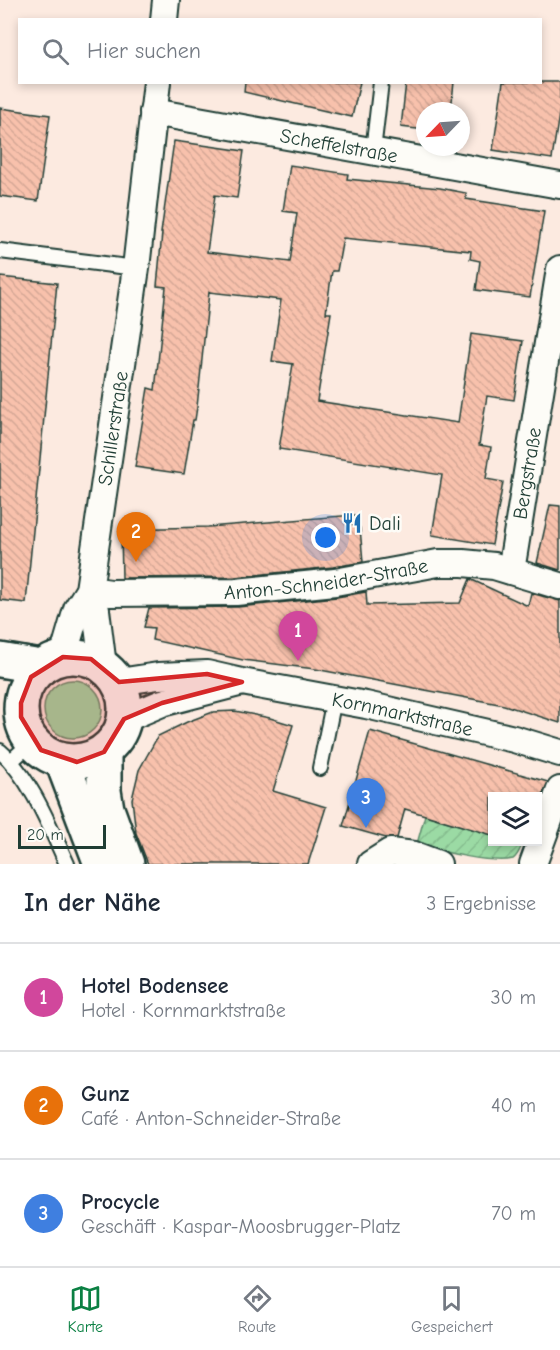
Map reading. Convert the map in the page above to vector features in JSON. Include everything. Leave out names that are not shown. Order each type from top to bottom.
[{"type":"main road","points":[[0,660],[52,662],[77,656],[91,659],[111,674],[124,700],[124,719],[120,732],[104,752],[84,760],[62,761],[51,757],[16,730],[24,689],[31,677],[52,662]]},
{"type":"main road","points":[[104,752],[104,790],[107,809],[127,864]]},
{"type":"main road","points":[[62,761],[101,864]]},
{"type":"street","points":[[164,18],[166,0]]},
{"type":"street","name":"Schillerstraße","points":[[52,662],[77,609],[89,590],[136,268],[157,84]]},
{"type":"street","name":"Scheffelstraße","points":[[153,112],[560,185]]},
{"type":"street","name":"Bergstraße","points":[[511,571],[550,382],[560,269]]},
{"type":"street","name":"Anton-Schneider-Straße","points":[[89,590],[111,593],[236,592],[336,582],[438,563],[494,567],[560,586]]},
{"type":"street","name":"Schillerstraße","points":[[89,590],[111,674]]},
{"type":"street","name":"Kornmarktstraße","points":[[111,674],[158,676],[207,674],[334,699],[514,739],[560,753]]},
{"type":"street","name":"Kornmarktstraße","points":[[124,719],[162,703],[242,682]]},
{"type":"street","points":[[532,864],[560,790]]},
{"type":"street","points":[[371,864],[390,852],[414,855],[438,864]]},
{"type":"lane","points":[[373,151],[381,84]]},
{"type":"lane","points":[[0,251],[136,268]]},
{"type":"lane","points":[[320,768],[334,699]]},
{"type":"lane","points":[[0,751],[16,730]]},
{"type":"lane","points":[[16,730],[43,812],[67,864]]},
{"type":"highlighted area","points":[[63,657],[91,659],[119,682],[207,674],[242,682],[162,703],[124,719],[104,752],[77,762],[41,750],[21,717],[21,703],[31,677]]},
{"type":"green space","points":[[67,680],[79,680],[94,688],[102,703],[102,715],[94,730],[79,738],[67,738],[52,730],[44,715],[44,703],[52,688]]},
{"type":"green space","points":[[425,815],[488,834],[488,846],[522,846],[513,859],[493,860],[417,844]]},
{"type":"building","points":[[560,82],[560,108],[552,159],[493,150],[503,84]]},
{"type":"building","points":[[245,84],[360,84],[352,117],[244,92]]},
{"type":"building","points":[[406,84],[454,84],[452,102],[416,102],[416,129],[401,127]]},
{"type":"building","points":[[0,108],[50,115],[38,201],[0,196]]},
{"type":"building","points":[[174,141],[244,151],[237,198],[215,195],[207,252],[290,262],[297,213],[283,211],[290,165],[348,174],[347,179],[440,188],[466,193],[466,199],[544,211],[530,297],[476,290],[480,261],[470,259],[471,251],[343,238],[337,271],[332,271],[326,313],[331,313],[317,401],[458,423],[471,334],[523,341],[514,400],[487,396],[479,445],[491,447],[486,479],[503,482],[492,545],[432,535],[442,475],[279,449],[293,364],[272,361],[281,300],[209,292],[197,407],[184,474],[135,467],[148,388],[155,390],[166,287],[157,286],[161,233]]},
{"type":"building","points":[[0,277],[57,283],[26,603],[0,600]]},
{"type":"building","points":[[550,505],[560,506],[560,570],[537,563]]},
{"type":"building","points":[[354,515],[351,524],[360,528],[363,562],[235,577],[122,578],[121,529],[208,527]]},
{"type":"building","points":[[470,579],[528,606],[531,593],[560,601],[560,723],[504,705],[315,669],[243,660],[152,640],[154,628],[144,627],[149,608],[238,607],[366,592],[367,605],[460,603]]},
{"type":"building","points":[[235,711],[293,725],[273,791],[326,807],[308,864],[148,864],[136,833],[132,799],[139,770],[158,736],[213,712]]},
{"type":"building","points":[[370,731],[548,782],[542,796],[542,792],[488,792],[488,834],[405,809],[397,838],[386,838],[343,826]]},
{"type":"place","name":"Dali","points":[[352,523]]},
{"type":"place","name":"Gunz","points":[[136,562]]},
{"type":"place","name":"Hotel Bodensee","points":[[298,661]]},
{"type":"place","name":"Procycle","points":[[366,828]]}]
